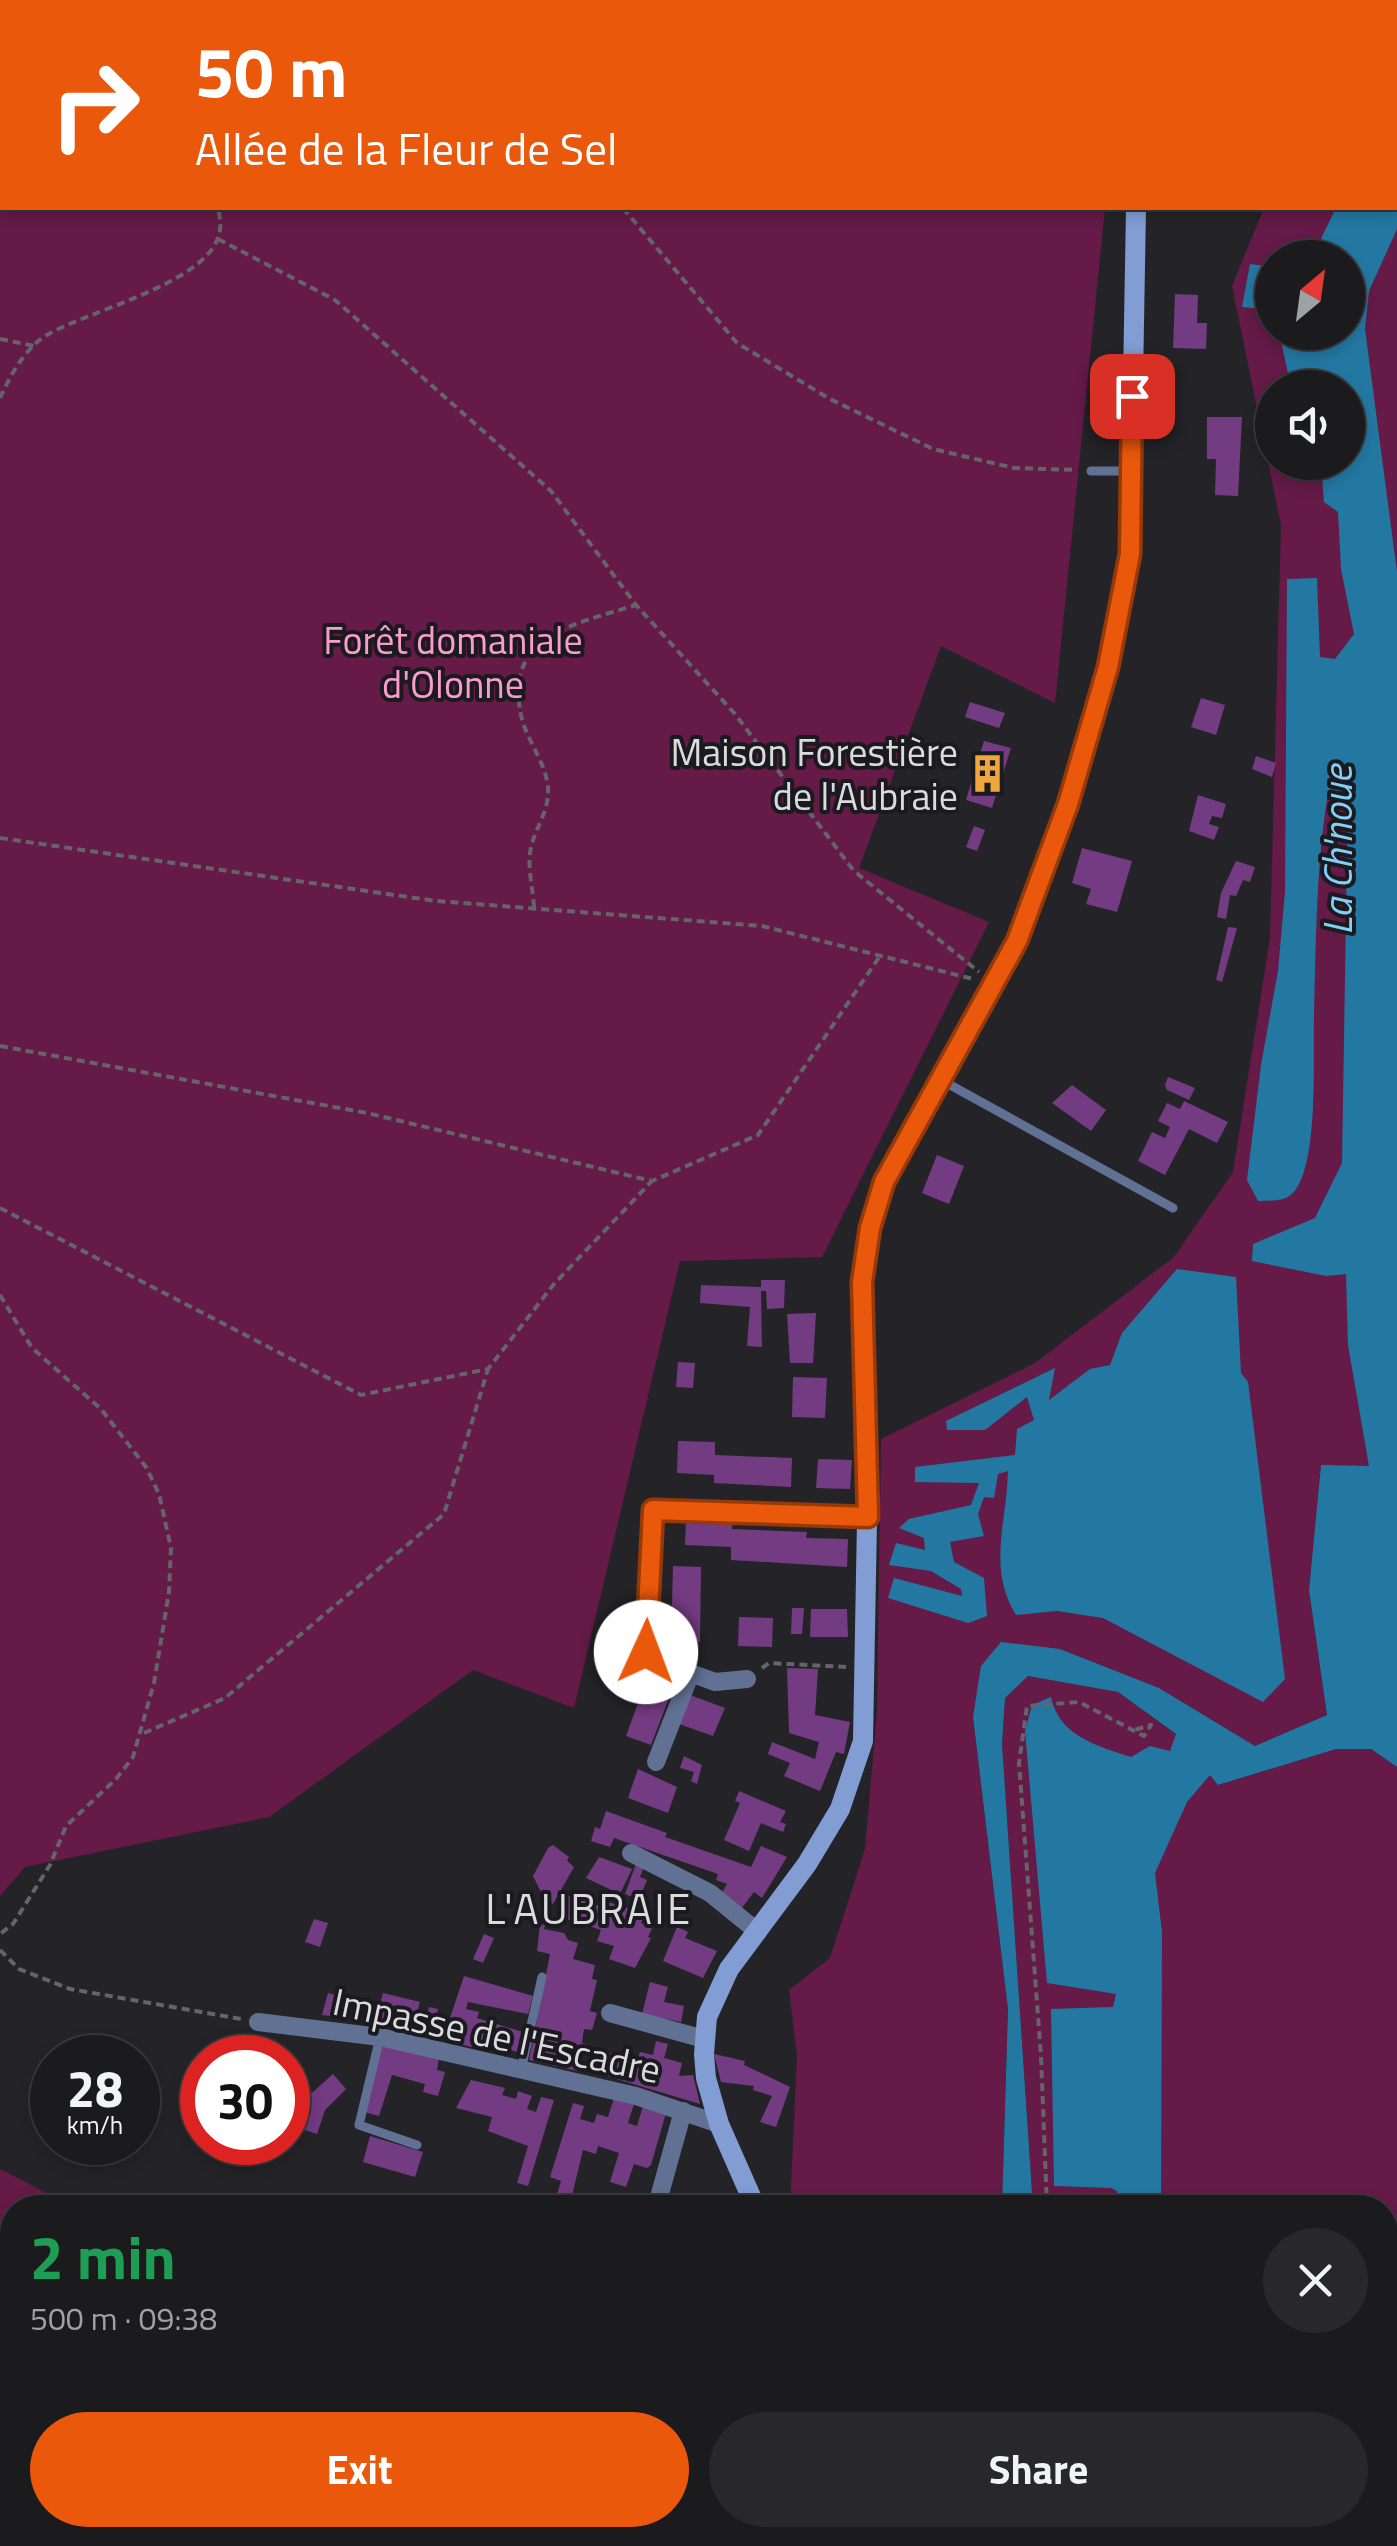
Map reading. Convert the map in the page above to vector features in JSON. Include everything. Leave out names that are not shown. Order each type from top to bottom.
[{"type":"street","points":[[750,2195],[719,2124],[706,2078],[704,2039],[716,1992],[814,1853],[855,1772],[863,1741],[868,1465],[862,1282],[870,1228],[884,1182],[1017,941],[1068,804],[1108,667],[1130,554],[1136,210]]},
{"type":"street","points":[[747,1679],[715,1682],[654,1662],[646,1652],[653,1510],[868,1517]]},
{"type":"street","points":[[656,1762],[690,1675]]},
{"type":"street","points":[[631,1852],[698,1886],[758,1932]]},
{"type":"street","points":[[610,2013],[704,2039]]},
{"type":"street","name":"Impasse de l'Escadre","points":[[258,2022],[380,2037],[683,2111],[719,2124]]},
{"type":"street","points":[[660,2195],[683,2111]]},
{"type":"lane","points":[[1092,471],[1131,471]]},
{"type":"lane","points":[[943,1081],[1172,1208]]},
{"type":"lane","points":[[521,2070],[542,1977]]},
{"type":"lane","points":[[380,2037],[359,2125],[417,2145]]},
{"type":"path","points":[[0,398],[13,371],[43,338],[170,281],[206,257],[218,239],[218,210]]},
{"type":"path","points":[[625,210],[737,342],[830,399],[934,449],[1014,468],[1092,471]]},
{"type":"path","points":[[218,239],[335,300],[552,491],[636,605],[735,714],[854,871],[995,985]]},
{"type":"path","points":[[0,339],[36,346]]},
{"type":"path","points":[[534,910],[530,852],[548,806],[548,783],[524,723],[517,688],[520,666],[538,644],[565,626],[636,605]]},
{"type":"path","points":[[0,838],[436,901],[762,926],[995,985]]},
{"type":"path","points":[[142,1734],[225,1698],[444,1514],[488,1370],[554,1284],[652,1181],[758,1135],[880,956]]},
{"type":"path","points":[[0,1046],[367,1114],[652,1181]]},
{"type":"path","points":[[0,1208],[361,1395],[488,1370]]},
{"type":"path","points":[[0,1295],[32,1348],[101,1409],[126,1438],[159,1494],[171,1548],[169,1592],[142,1734],[133,1757],[116,1779],[66,1826],[50,1865],[13,1924],[0,1934]]},
{"type":"path","points":[[747,1679],[770,1663],[855,1667]]},
{"type":"path","points":[[1046,2195],[1041,2056],[1020,1763],[1026,1706],[1079,1702],[1134,1730]]},
{"type":"path","points":[[0,1950],[18,1969],[70,1989],[258,2022]]},
{"type":"green space","name":"Forêt domaniale d'Olonne","points":[[0,210],[1105,210],[1055,703],[941,646],[859,868],[989,922],[822,1257],[680,1261],[574,1708],[473,1670],[269,1817],[25,1867],[0,1896]]},
{"type":"green space","points":[[1263,210],[1397,210],[1397,1467],[1321,1466],[1309,1590],[1327,1715],[1255,1746],[1159,1688],[1060,1649],[973,1718],[1008,2009],[1002,2195],[791,2195],[797,2057],[789,1990],[830,1958],[865,1849],[877,1712],[881,1439],[1035,1363],[1174,1257],[1233,1172],[1270,938],[1281,525],[1272,480],[1365,480],[1365,370],[1255,370],[1255,398],[1232,286]]},
{"type":"green space","points":[[1028,1676],[1118,1692],[1185,1741],[1219,1785],[1336,1749],[1371,1749],[1397,1767],[1397,2195],[1032,2195],[1002,1744],[1005,1698]]},
{"type":"green space","points":[[0,2169],[51,2195],[0,2195]]},
{"type":"water","points":[[1335,210],[1397,210],[1397,229],[1369,291],[1365,329],[1365,240],[1320,240]]},
{"type":"water","points":[[1250,264],[1255,265],[1255,308],[1242,307]]},
{"type":"water","points":[[1365,329],[1397,572],[1397,1767],[1371,1749],[1336,1749],[1218,1785],[1210,1775],[1187,1802],[1155,1873],[1162,1932],[1161,2195],[1117,2195],[1111,2188],[1054,2186],[1051,2009],[1113,2007],[1116,1994],[1047,1983],[1025,1731],[1032,1705],[1051,1697],[1062,1721],[1081,1738],[1131,1757],[1150,1746],[1170,1751],[1176,1734],[1118,1692],[1028,1676],[1005,1698],[1002,1744],[1032,2195],[1002,2195],[1008,2009],[973,1717],[981,1666],[1001,1642],[1060,1649],[1159,1688],[1255,1746],[1327,1715],[1309,1590],[1321,1465],[1369,1466],[1348,1345],[1346,1274],[1326,1276],[1252,1261],[1253,1244],[1315,1218],[1342,1163],[1348,790],[1328,793],[1324,821],[1309,1151],[1298,1186],[1281,1200],[1258,1201],[1247,1180],[1261,1065],[1278,971],[1285,892],[1287,579],[1317,578],[1320,657],[1335,659],[1354,634],[1341,569],[1338,512],[1324,502],[1322,480],[1365,480],[1365,370],[1287,370],[1283,350],[1365,350]]},
{"type":"water","points":[[1177,1269],[1236,1277],[1241,1373],[1248,1382],[1285,1679],[1263,1702],[1103,1618],[1057,1611],[1016,1615],[1007,1597],[1000,1562],[1008,1471],[998,1474],[994,1498],[984,1497],[978,1514],[984,1536],[950,1542],[954,1562],[984,1578],[987,1616],[968,1623],[888,1598],[894,1578],[962,1596],[961,1589],[931,1571],[889,1565],[896,1543],[925,1550],[924,1538],[899,1528],[909,1519],[971,1505],[979,1483],[915,1482],[915,1467],[1015,1455],[1017,1429],[1034,1420],[1027,1397],[985,1430],[947,1430],[946,1421],[1055,1368],[1049,1400],[1090,1369],[1110,1365],[1122,1333]]},
{"type":"building","points":[[1175,294],[1198,295],[1197,323],[1207,323],[1206,349],[1173,348]]},
{"type":"building","points":[[1207,417],[1242,417],[1238,496],[1215,495],[1216,459],[1207,459]]},
{"type":"building","points":[[1201,698],[1225,705],[1216,735],[1191,727]]},
{"type":"building","points":[[970,702],[1005,713],[999,728],[965,717]]},
{"type":"building","name":"Maison Forestière de l'Aubraie","points":[[984,741],[1011,748],[992,808],[966,800]]},
{"type":"building","points":[[1256,756],[1276,763],[1272,777],[1252,769]]},
{"type":"building","points":[[1198,795],[1226,804],[1222,818],[1212,816],[1209,824],[1219,827],[1214,840],[1189,831]]},
{"type":"building","points":[[974,826],[985,830],[977,851],[966,847]]},
{"type":"building","points":[[1082,848],[1132,861],[1117,912],[1086,904],[1091,889],[1072,883]]},
{"type":"building","points":[[1236,861],[1255,867],[1250,882],[1243,880],[1236,896],[1230,895],[1226,919],[1217,917],[1221,893]]},
{"type":"building","points":[[1228,927],[1237,928],[1222,982],[1216,980]]},
{"type":"building","points":[[1168,1077],[1195,1088],[1189,1100],[1167,1090]]},
{"type":"building","points":[[1072,1085],[1106,1110],[1091,1131],[1052,1103]]},
{"type":"building","points":[[1184,1101],[1228,1122],[1217,1143],[1189,1129],[1165,1175],[1138,1161],[1152,1132],[1165,1138],[1170,1127],[1158,1121],[1167,1103],[1180,1109]]},
{"type":"building","points":[[937,1155],[964,1166],[949,1204],[922,1193]]},
{"type":"building","points":[[761,1280],[785,1280],[784,1308],[767,1309],[766,1291],[761,1291],[762,1347],[747,1346],[750,1307],[700,1303],[701,1285],[761,1287]]},
{"type":"building","points":[[816,1313],[813,1363],[790,1363],[787,1314]]},
{"type":"building","points":[[678,1362],[695,1363],[693,1388],[676,1387]]},
{"type":"building","points":[[793,1377],[827,1378],[825,1418],[792,1417]]},
{"type":"building","points":[[678,1441],[715,1442],[715,1455],[792,1458],[791,1487],[714,1483],[714,1475],[677,1473]]},
{"type":"building","points":[[818,1459],[852,1460],[850,1489],[816,1488]]},
{"type":"building","points":[[686,1517],[733,1519],[732,1529],[807,1532],[806,1538],[848,1539],[847,1567],[731,1560],[731,1547],[685,1545]]},
{"type":"building","points":[[673,1566],[701,1567],[700,1642],[696,1641],[696,1651],[687,1651],[687,1641],[671,1640]]},
{"type":"building","points":[[792,1608],[804,1608],[802,1634],[791,1634]]},
{"type":"building","points":[[811,1609],[847,1609],[848,1637],[810,1637]]},
{"type":"building","points":[[739,1617],[773,1618],[772,1647],[738,1646]]},
{"type":"building","points":[[651,1668],[677,1677],[651,1745],[626,1736]]},
{"type":"building","points":[[787,1668],[818,1669],[815,1715],[850,1722],[844,1754],[836,1752],[820,1791],[784,1776],[790,1763],[768,1754],[772,1742],[815,1759],[819,1742],[789,1733]]},
{"type":"building","points":[[690,1695],[725,1708],[713,1736],[679,1724]]},
{"type":"building","points":[[684,1756],[702,1765],[697,1784],[691,1781],[694,1772],[680,1768]]},
{"type":"building","points":[[638,1769],[677,1787],[668,1813],[628,1798]]},
{"type":"building","points":[[739,1791],[786,1811],[780,1822],[786,1824],[783,1832],[761,1823],[749,1851],[724,1840],[740,1803],[735,1801]]},
{"type":"building","points":[[606,1811],[751,1867],[761,1846],[787,1857],[762,1898],[754,1892],[741,1909],[721,1894],[727,1884],[716,1880],[718,1874],[614,1838],[610,1847],[591,1841]]},
{"type":"building","points":[[553,1845],[569,1857],[567,1861],[574,1867],[553,1904],[533,1876]]},
{"type":"building","points":[[599,1857],[632,1869],[620,1894],[586,1878]]},
{"type":"building","points":[[636,1864],[644,1867],[640,1877],[647,1880],[639,1900],[625,1894]]},
{"type":"building","points":[[566,1895],[603,1907],[605,1901],[630,1909],[630,1915],[637,1904],[650,1908],[641,1923],[653,1926],[648,1937],[651,1938],[635,1968],[609,1959],[614,1946],[597,1941],[601,1930],[558,1916]]},
{"type":"building","points":[[314,1919],[328,1923],[320,1947],[305,1942]]},
{"type":"building","points":[[540,1924],[578,1943],[573,1959],[595,1965],[592,1979],[597,1980],[590,2011],[597,2013],[592,2030],[584,2029],[582,2043],[588,2045],[586,2053],[581,2052],[578,2071],[529,2060],[550,1954],[537,1951]]},
{"type":"building","points":[[677,1927],[688,1932],[685,1938],[717,1951],[703,1978],[663,1961]]},
{"type":"building","points":[[484,1934],[494,1938],[483,1963],[473,1959]]},
{"type":"building","points":[[464,1976],[533,1996],[528,2014],[468,2002],[466,2009],[479,2012],[477,2018],[523,2032],[517,2052],[474,2038],[472,2047],[455,2043],[458,2033],[445,2033]]},
{"type":"building","points":[[650,1982],[668,1987],[664,2002],[684,2006],[681,2022],[642,2014]]},
{"type":"building","points":[[328,1993],[352,1999],[346,2018],[322,2015]]},
{"type":"building","points":[[383,1993],[420,2002],[417,2013],[427,2015],[429,2007],[438,2009],[432,2038],[364,2021],[369,2004],[380,2004]]},
{"type":"building","points":[[656,2041],[668,2044],[664,2058],[682,2063],[679,2076],[693,2075],[700,2104],[593,2072],[597,2050],[638,2059],[640,2052],[653,2055]]},
{"type":"building","points":[[382,2045],[439,2058],[437,2070],[445,2072],[438,2096],[423,2092],[425,2084],[392,2075],[379,2116],[364,2112]]},
{"type":"building","points":[[714,2054],[745,2061],[744,2065],[790,2087],[776,2127],[760,2122],[772,2096],[753,2090],[754,2086],[721,2082]]},
{"type":"building","points":[[333,2074],[346,2089],[325,2110],[317,2134],[310,2132],[310,2092]]},
{"type":"building","points":[[471,2080],[505,2088],[502,2095],[516,2099],[518,2091],[532,2096],[527,2109],[536,2112],[541,2097],[554,2100],[528,2186],[517,2183],[528,2146],[488,2131],[492,2117],[456,2108]]},
{"type":"building","points":[[614,2098],[634,2104],[628,2123],[637,2126],[643,2106],[666,2113],[651,2165],[647,2168],[634,2164],[626,2187],[610,2182],[619,2153],[598,2146],[596,2154],[583,2150],[572,2195],[557,2195],[561,2181],[550,2177],[573,2103],[584,2106],[580,2119],[594,2123],[597,2114],[608,2117]]},
{"type":"building","points":[[370,2136],[423,2152],[415,2177],[363,2162]]},
{"type":"place","name":"Maison Forestière de l'Aubraie","points":[[988,774]]},
{"type":"district","name":"L'AUBRAIE","points":[[589,1908]]},
{"type":"route","points":[[646,1652],[653,1510],[868,1517],[862,1282],[870,1228],[884,1182],[1017,941],[1068,804],[1108,667],[1130,554],[1132,396]]},
{"type":"water label","name":"La Ch'noue","points":[[1337,850]]}]
